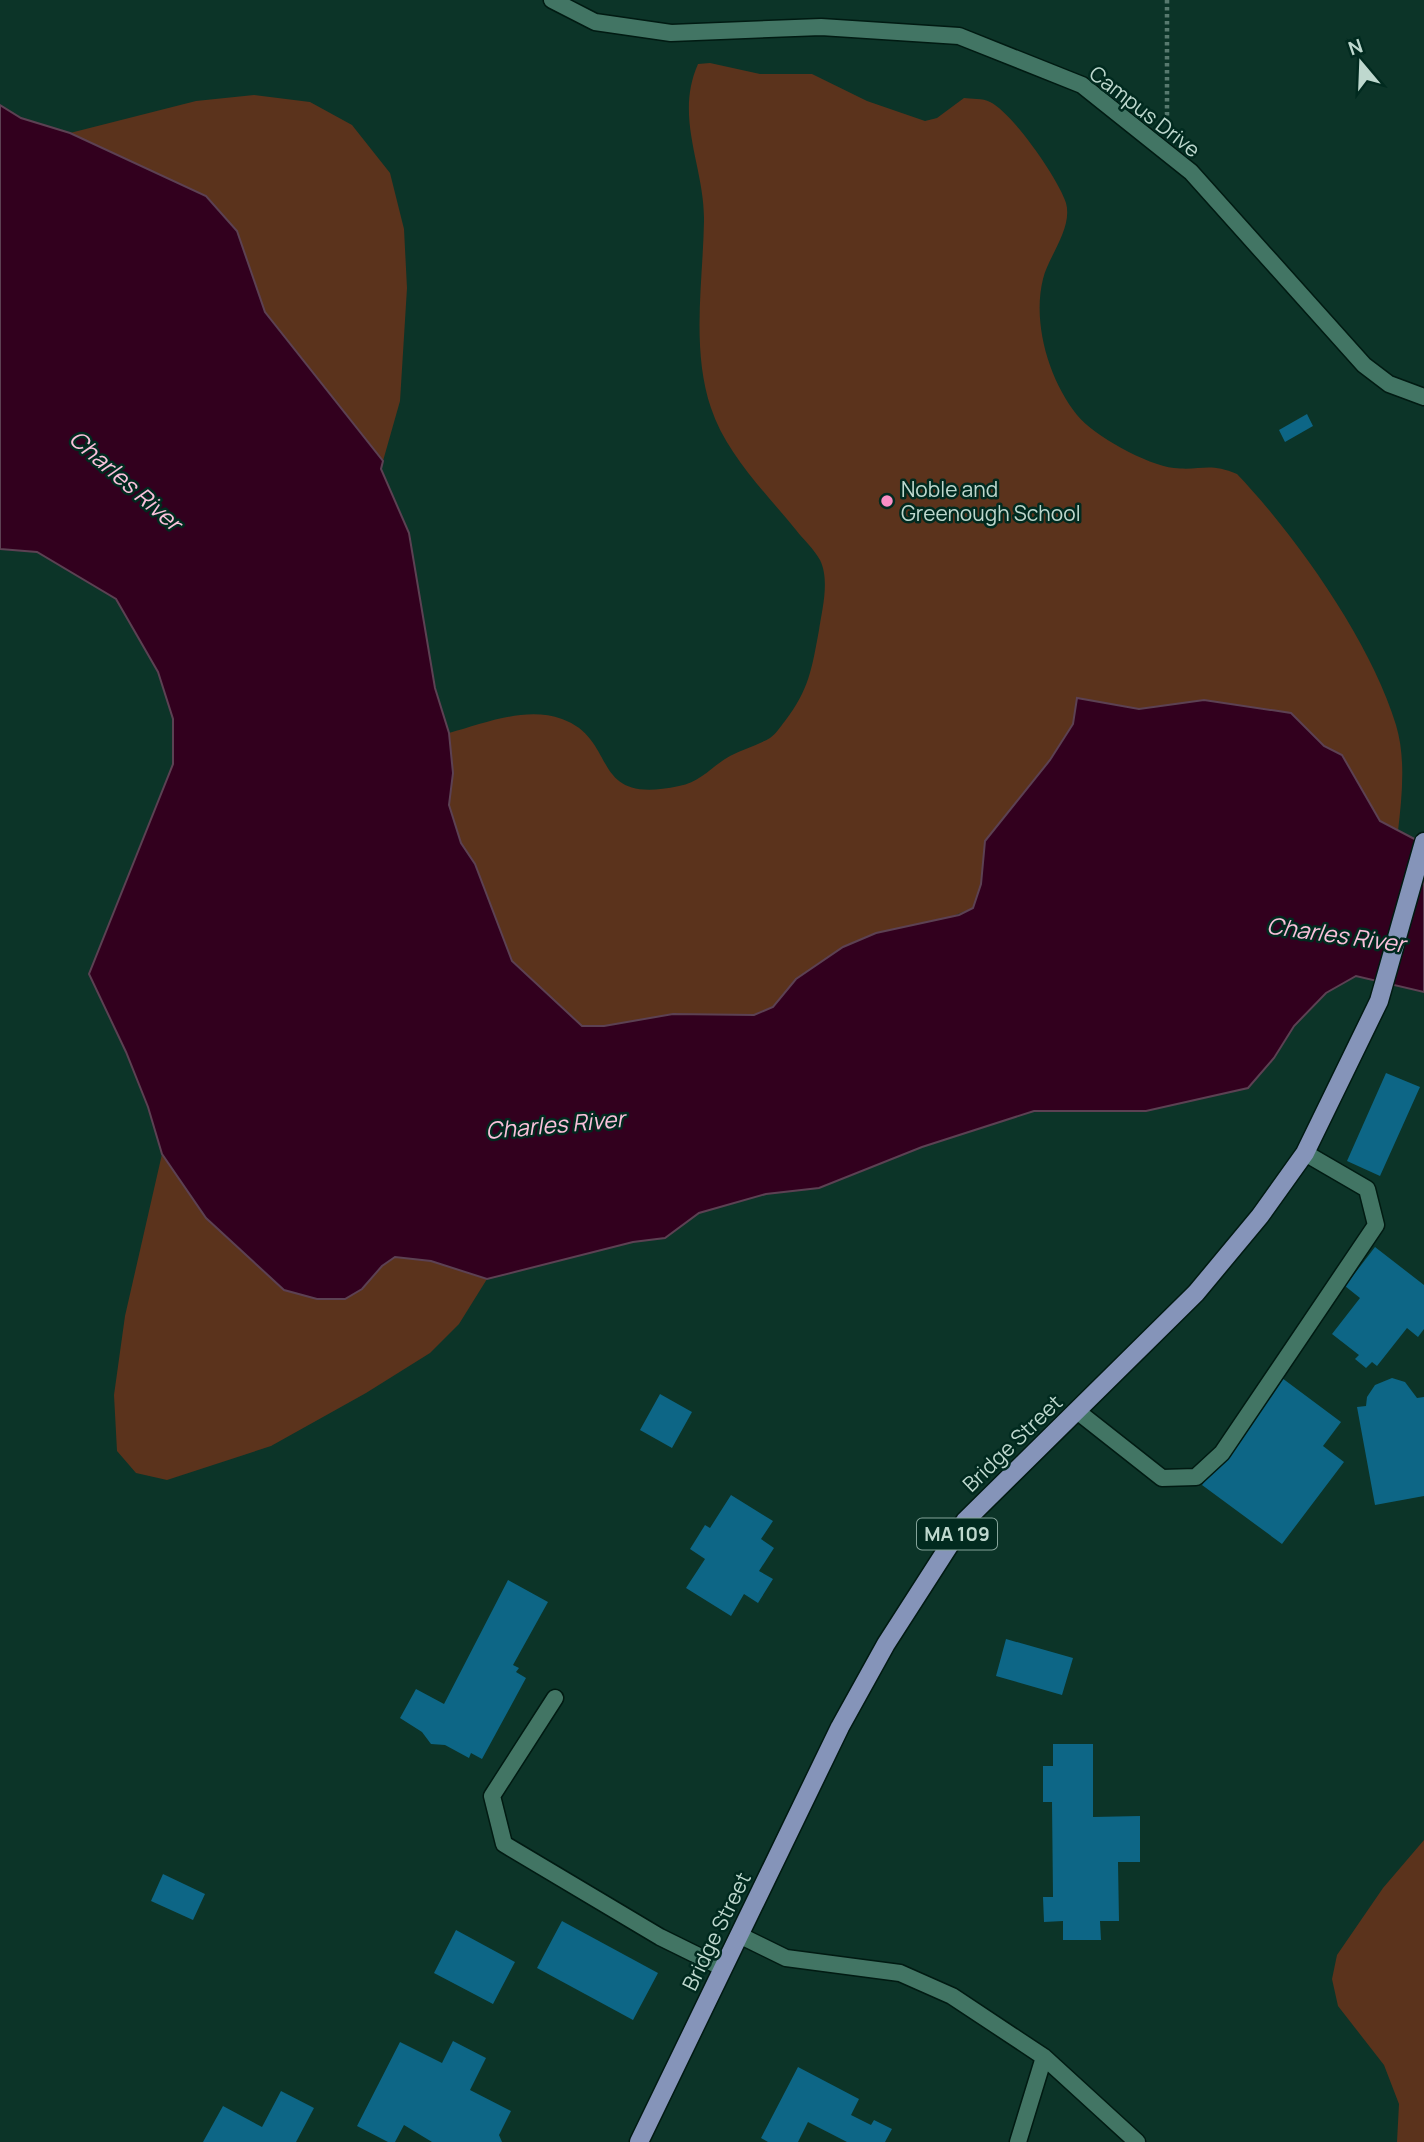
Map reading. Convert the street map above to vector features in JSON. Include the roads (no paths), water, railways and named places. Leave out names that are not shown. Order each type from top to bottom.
[{"type":"main road","name":"Bridge Street","points":[[639,2142],[844,1720],[886,1644],[950,1543],[965,1521],[1196,1293],[1260,1216],[1305,1153],[1379,1001],[1424,842]]},
{"type":"lane","name":"Campus Drive","points":[[551,0],[595,22],[671,33],[821,27],[959,36],[1082,85],[1191,172],[1364,365],[1389,384],[1424,397]]},
{"type":"lane","points":[[1077,1411],[1162,1478],[1196,1477],[1222,1453],[1376,1225],[1367,1189],[1305,1153]]},
{"type":"lane","points":[[555,1698],[492,1796],[505,1844],[660,1937],[723,1968]]},
{"type":"lane","points":[[739,1936],[786,1958],[900,1973],[952,1996],[1044,2057],[1137,2142]]},
{"type":"lane","points":[[1018,2142],[1044,2057]]},
{"type":"water","name":"Charles River","points":[[0,105],[21,118],[70,133],[206,196],[237,231],[265,312],[383,461],[381,469],[409,533],[435,688],[449,733],[453,773],[449,805],[461,843],[475,864],[512,961],[582,1026],[604,1026],[673,1014],[754,1015],[773,1007],[796,979],[843,947],[876,933],[959,915],[973,908],[981,884],[985,841],[1050,760],[1073,724],[1077,698],[1139,709],[1204,700],[1291,713],[1324,746],[1342,755],[1380,821],[1424,844],[1424,992],[1356,976],[1326,993],[1294,1026],[1274,1058],[1248,1088],[1146,1111],[1034,1111],[922,1147],[819,1188],[766,1194],[699,1213],[665,1238],[633,1242],[487,1279],[431,1261],[395,1257],[382,1266],[362,1289],[345,1299],[317,1299],[284,1290],[206,1218],[162,1154],[148,1107],[126,1052],[89,974],[173,764],[173,719],[158,672],[116,599],[37,552],[0,549]]},
{"type":"place","name":"Noble and Greenough School","points":[[887,501]]}]
